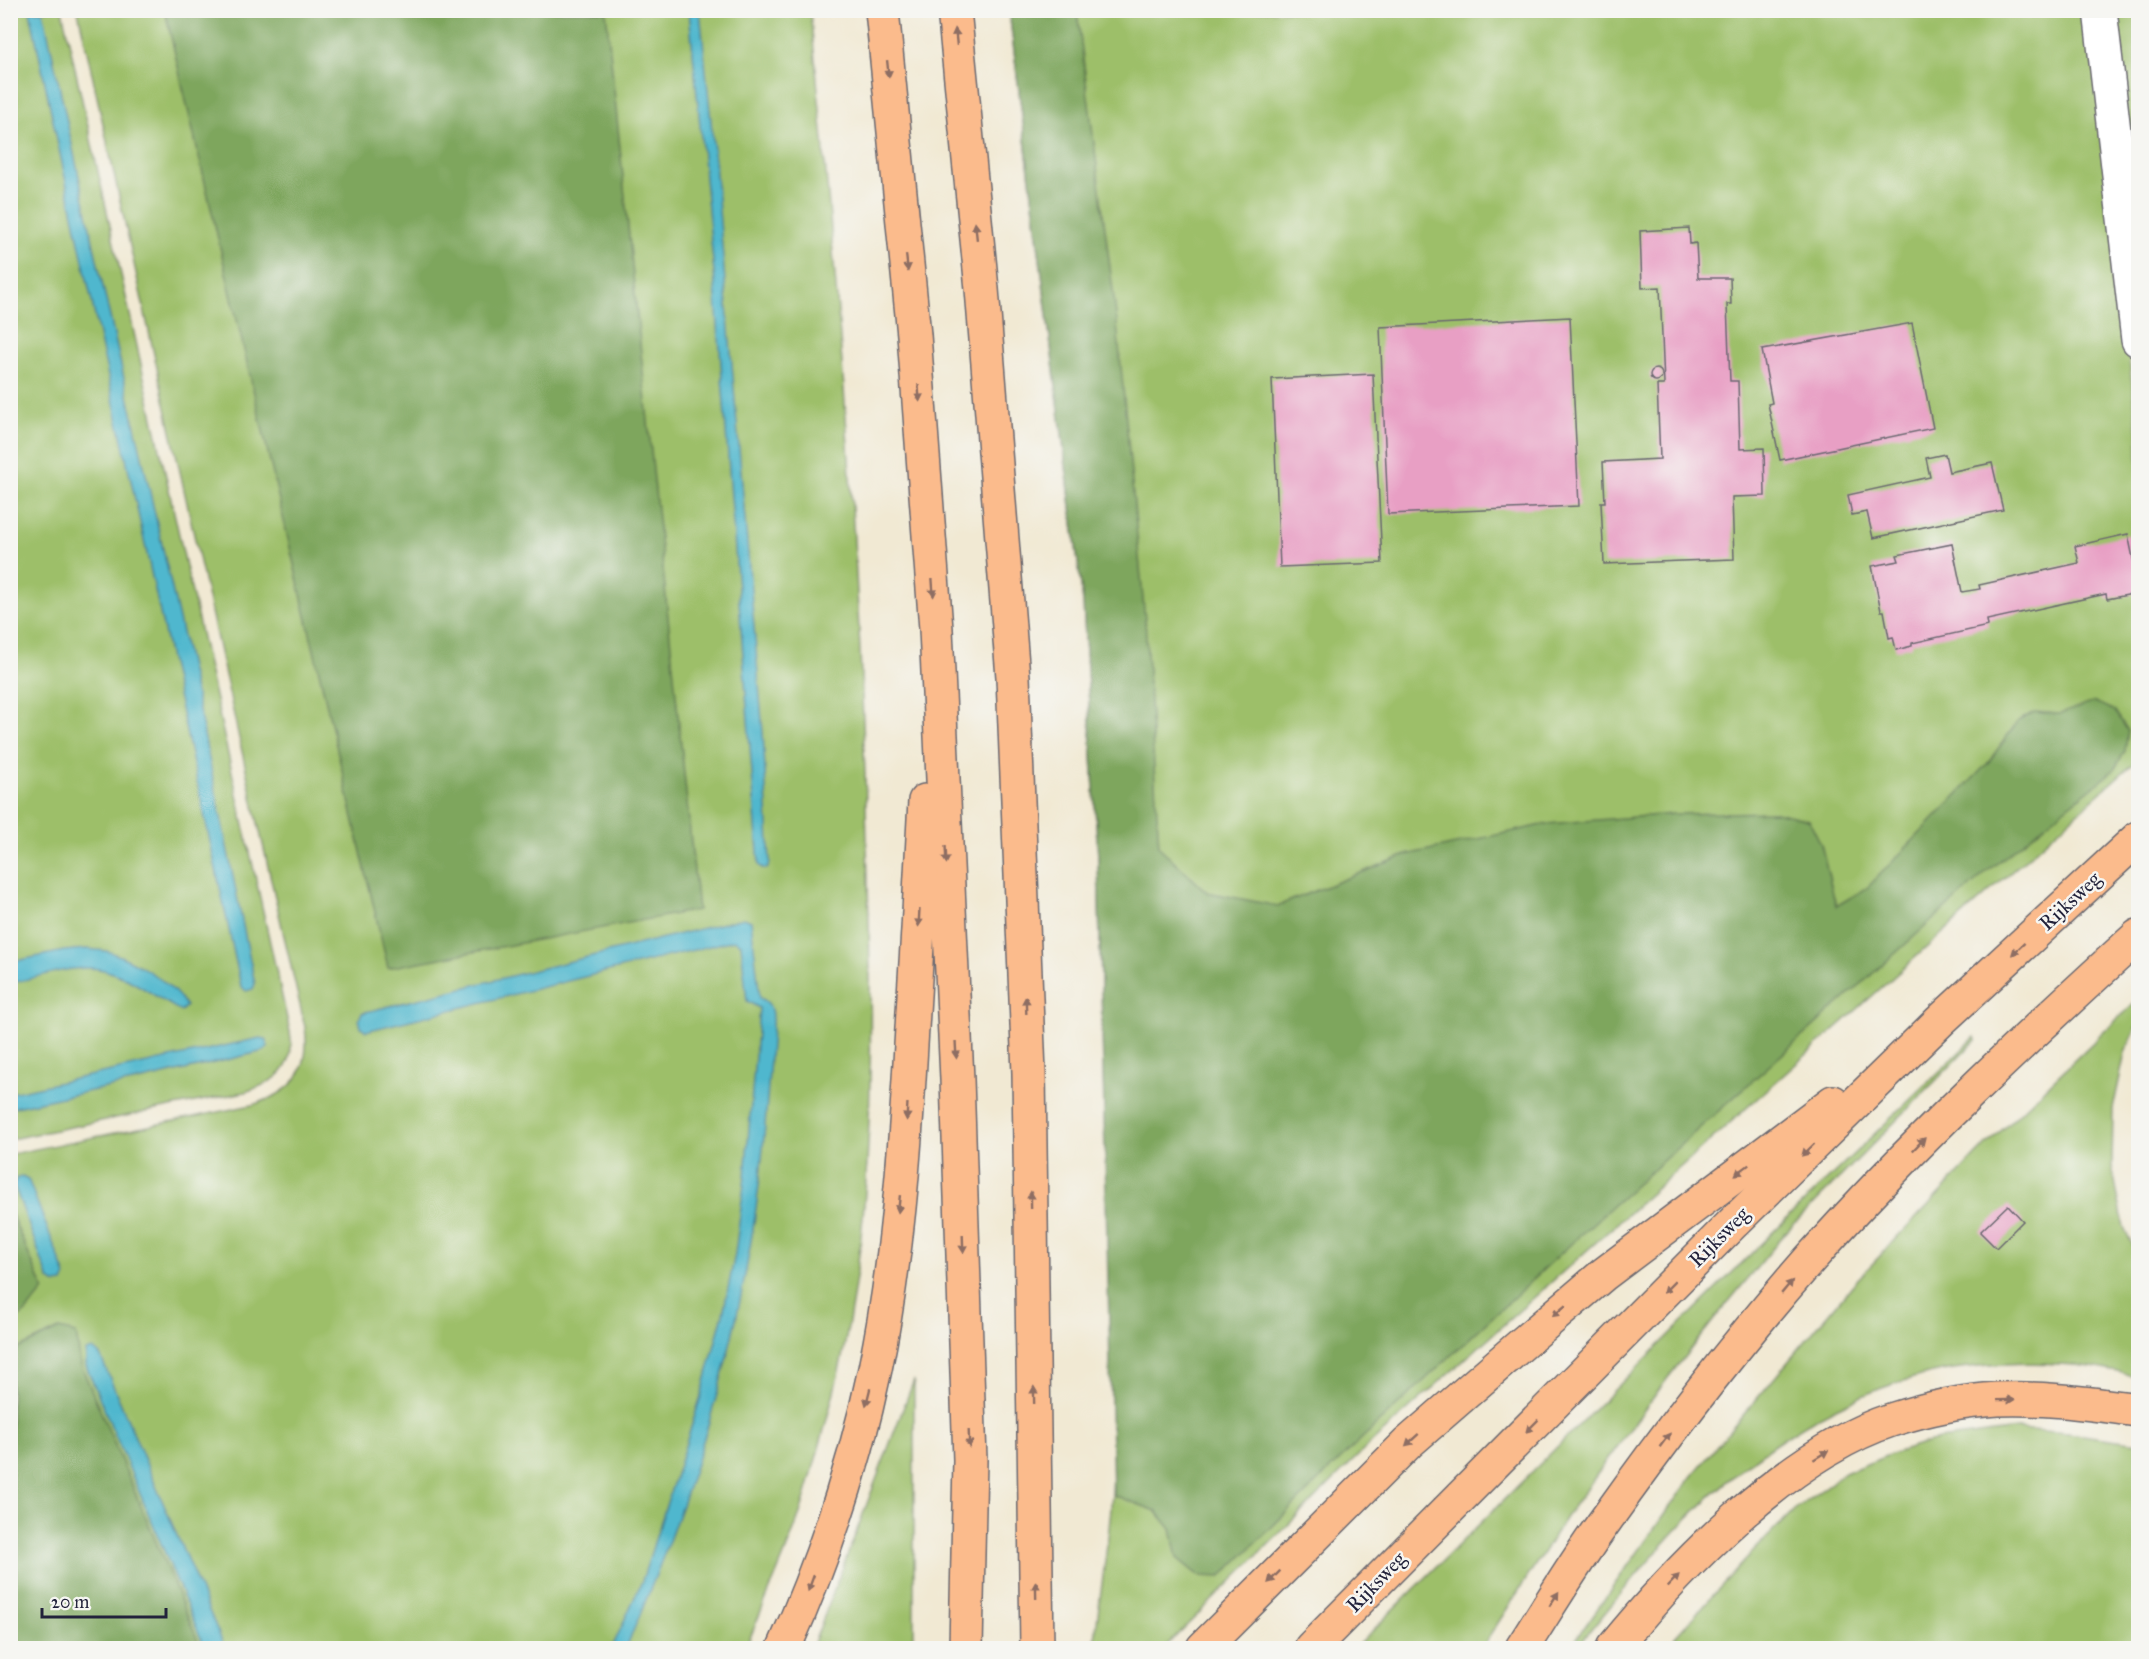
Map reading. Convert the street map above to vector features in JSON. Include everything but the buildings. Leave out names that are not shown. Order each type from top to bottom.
[{"type":"highway","points":[[882,10],[914,335],[936,629],[957,1079],[970,1460],[966,1648]]},
{"type":"highway","points":[[954,10],[982,289],[1013,677],[1029,1073],[1037,1648]]},
{"type":"highway","points":[[784,1648],[802,1610],[843,1495],[875,1370],[892,1269],[905,1146],[936,629]]},
{"type":"highway","name":"Rijksweg","points":[[1311,1648],[1732,1224],[1940,1021],[2139,838]]},
{"type":"highway","points":[[1522,1648],[1604,1522],[1718,1370],[1810,1259],[1980,1083],[2139,936]]},
{"type":"highway","points":[[1203,1648],[1408,1443],[1595,1281],[1940,1021]]},
{"type":"highway","points":[[1613,1648],[1717,1535],[1775,1486],[1818,1456],[1890,1420],[1942,1407],[1997,1399],[2048,1399],[2139,1410]]},
{"type":"street","points":[[2100,10],[2139,340]]},
{"type":"green space","points":[[62,10],[290,1032],[291,1045],[287,1064],[282,1072],[257,1088],[11,1139],[10,11]]},
{"type":"green space","points":[[78,11],[810,11],[839,322],[854,529],[867,841],[870,1096],[862,1223],[855,1285],[834,1393],[797,1521],[746,1648],[11,1648],[11,1154],[267,1100],[279,1094],[296,1078],[302,1068],[306,1043],[305,1027]]},
{"type":"green space","points":[[165,11],[606,11],[698,910],[388,968]]},
{"type":"green space","points":[[1009,11],[2088,11],[2138,435],[2138,759],[1371,1443],[1164,1648],[1094,1648],[1108,1536],[1113,1468],[1098,857],[1083,602]]},
{"type":"green space","points":[[1009,11],[1077,11],[1116,314],[1145,620],[1159,847],[1207,892],[1277,906],[1406,855],[1546,824],[1673,814],[1776,812],[1809,820],[1821,844],[1836,906],[1867,888],[1987,764],[2018,721],[2034,712],[2059,714],[2095,702],[2115,711],[2128,731],[2125,751],[2114,770],[1991,868],[1601,1216],[1357,1443],[1221,1577],[1199,1576],[1177,1558],[1171,1529],[1156,1511],[1113,1495],[1098,857],[1083,602]]},
{"type":"green space","points":[[2114,11],[2138,11],[2138,237]]},
{"type":"green space","points":[[2138,999],[2138,1023],[2125,1053],[2113,1109],[2112,1166],[2124,1227],[2138,1257],[2138,1377],[2070,1365],[2001,1364],[1933,1373],[1881,1388],[1850,1401],[1790,1434],[1709,1497],[1656,1552],[1576,1648],[1571,1646],[1691,1477],[1856,1281],[1978,1153]]},
{"type":"green space","points":[[1975,1037],[1976,1040],[1788,1230],[1716,1317],[1667,1379],[1568,1514],[1482,1648],[1355,1648],[1783,1222]]},
{"type":"green space","points":[[11,1213],[44,1290],[26,1312],[11,1323]]},
{"type":"green space","points":[[59,1329],[76,1333],[81,1365],[201,1648],[11,1648],[11,1352]]},
{"type":"green space","points":[[914,1380],[914,1648],[812,1648]]},
{"type":"green space","points":[[2017,1429],[2068,1433],[2138,1443],[2138,1648],[1665,1648],[1794,1510],[1845,1473],[1891,1454],[1939,1439]]},
{"type":"water","points":[[30,11],[43,11],[192,676],[255,984],[253,989],[246,991],[241,986]]},
{"type":"water","points":[[689,11],[700,11],[714,151],[763,733],[770,863],[767,869],[759,865],[714,272]]},
{"type":"water","points":[[744,918],[751,921],[760,998],[765,1000],[770,1007],[772,1029],[759,1188],[742,1293],[701,1449],[666,1550],[626,1648],[612,1648],[642,1581],[702,1393],[723,1314],[735,1254],[745,1177],[759,1008],[747,1001],[741,944],[734,940],[366,1031],[361,1027],[359,1019],[362,1013]]},
{"type":"water","points":[[86,949],[110,952],[142,967],[163,981],[186,1006],[181,1011],[136,984],[100,969],[69,970],[11,983],[11,962]]},
{"type":"water","points":[[260,1038],[266,1039],[268,1047],[264,1051],[11,1108],[11,1093]]},
{"type":"water","points":[[22,1176],[28,1179],[66,1276],[63,1283],[56,1284],[49,1280],[14,1185],[16,1179]]},
{"type":"water","points":[[93,1349],[100,1355],[225,1648],[205,1648],[86,1366],[86,1351]]}]
